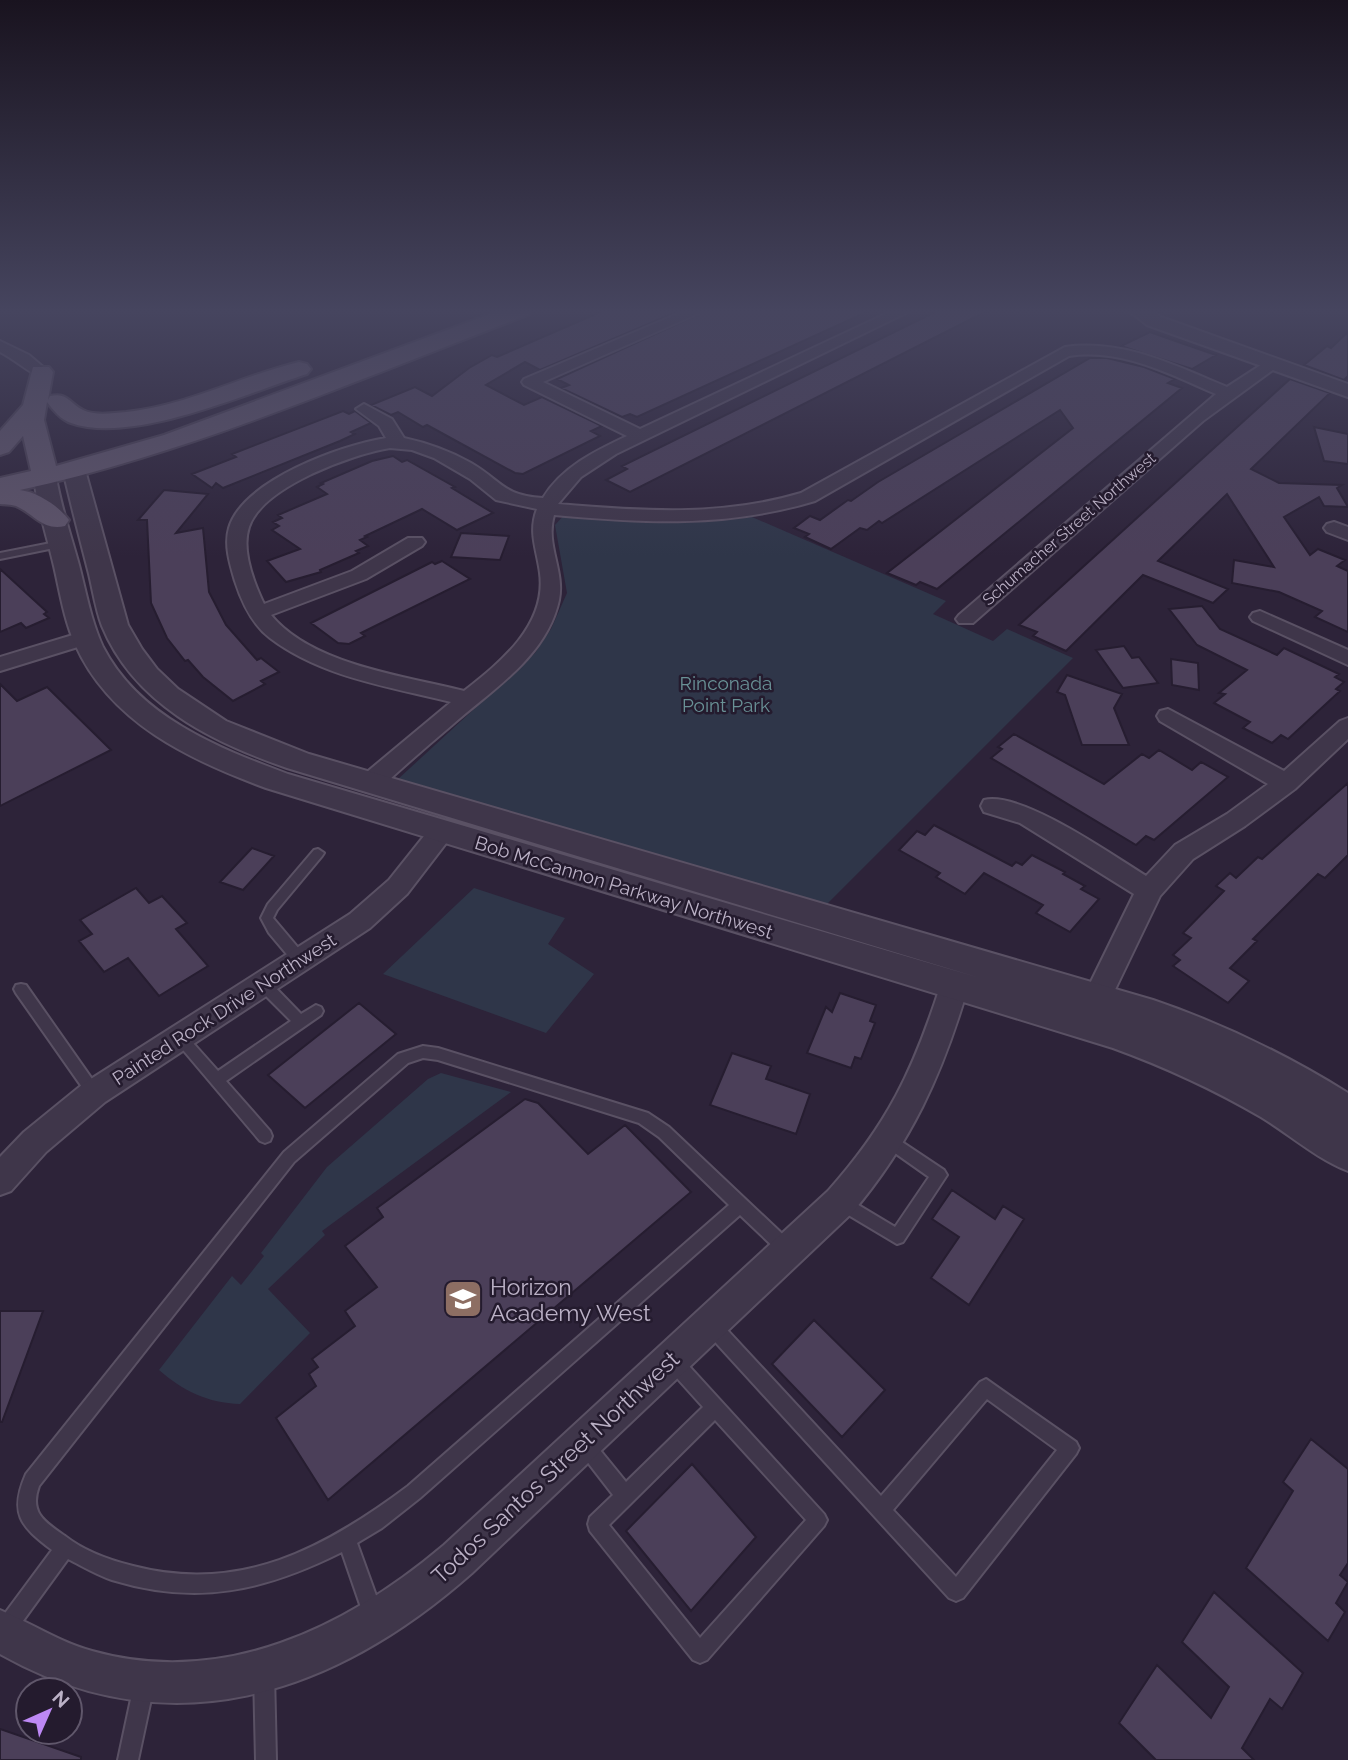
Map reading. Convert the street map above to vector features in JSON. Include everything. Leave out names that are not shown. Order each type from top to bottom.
[{"type":"main road","points":[[45,392],[47,404]]},
{"type":"main road","points":[[47,404],[82,418],[98,421],[131,419],[221,392]]},
{"type":"main road","points":[[0,474],[205,415],[266,392]]},
{"type":"main road","points":[[0,463],[60,455],[230,421],[305,392]]},
{"type":"main road","points":[[47,404],[32,420],[60,455]]},
{"type":"main road","points":[[0,447],[47,404]]},
{"type":"main road","points":[[0,486],[60,455]]},
{"type":"main road","points":[[0,496],[23,498],[58,532]]},
{"type":"street","points":[[551,392],[641,436]]},
{"type":"street","points":[[361,794],[521,652],[545,613],[551,589],[541,533],[547,507],[566,481],[586,464],[733,392]]},
{"type":"street","points":[[468,699],[324,660],[280,635],[258,612],[242,570],[237,532],[252,506],[289,480],[368,447],[397,443],[416,444],[430,450],[483,479],[503,497],[547,507],[679,519],[713,518],[781,507],[808,497],[994,392]]},
{"type":"street","name":"Schumacher Street Northwest","points":[[966,619],[1228,393]]},
{"type":"street","points":[[364,409],[386,422],[397,443]]},
{"type":"street","name":"Bob McCannon Parkway Northwest","points":[[60,455],[58,532],[101,632]]},
{"type":"street","name":"Bob McCannon Parkway Northwest","points":[[60,455],[113,682],[146,714],[179,737],[246,770],[361,794],[1094,1012],[1208,1035],[1297,1081],[1348,1114]]},
{"type":"street","points":[[258,612],[347,582],[389,561],[415,542]]},
{"type":"street","points":[[1260,617],[1348,658]]},
{"type":"street","points":[[0,664],[101,632]]},
{"type":"street","points":[[1168,716],[1286,782]]},
{"type":"street","points":[[1094,1012],[1149,890],[1184,852],[1236,820],[1286,782],[1348,726]]},
{"type":"street","points":[[993,806],[1029,817],[1149,890]]},
{"type":"street","name":"Painted Rock Drive Northwest","points":[[0,1180],[35,1142],[94,1093],[300,960],[381,904],[398,887],[450,820]]},
{"type":"street","name":"Todos Santos Street Northwest","points":[[1,1632],[66,1667],[108,1678],[144,1682],[198,1682],[264,1669],[337,1643],[375,1622],[421,1591],[840,1202],[890,1141],[923,1081],[958,973]]},
{"type":"street","name":"Bob McCannon Parkway Northwest","points":[[1094,1012],[1296,1116],[1348,1153]]},
{"type":"lane","points":[[0,556],[58,532]]},
{"type":"lane","points":[[300,960],[267,918],[272,907],[318,853]]},
{"type":"lane","points":[[263,984],[300,1021]]},
{"type":"lane","points":[[21,989],[94,1093]]},
{"type":"lane","points":[[216,1080],[316,1011]]},
{"type":"lane","points":[[180,1038],[265,1136]]},
{"type":"lane","points":[[740,1205],[383,1518],[347,1541],[284,1570],[214,1584],[179,1585],[135,1578],[114,1573],[65,1548],[30,1519],[25,1500],[32,1480],[289,1157],[403,1058],[423,1052],[438,1054],[643,1118],[664,1132],[788,1250]]},
{"type":"lane","points":[[840,1202],[897,1237],[939,1175],[890,1141]]},
{"type":"lane","points":[[709,1324],[881,1510],[956,1591],[1070,1448],[986,1388],[881,1510]]},
{"type":"lane","points":[[672,1359],[818,1520],[700,1653],[597,1524],[715,1407]]},
{"type":"lane","points":[[583,1442],[625,1496]]},
{"type":"lane","points":[[347,1541],[375,1622]]},
{"type":"lane","points":[[1,1632],[65,1548]]},
{"type":"lane","points":[[264,1669],[267,1760]]},
{"type":"lane","points":[[128,1760],[144,1682]]},
{"type":"green space","name":"Rinconada Point Park","points":[[565,514],[679,522],[752,517],[946,601],[933,614],[993,641],[1007,629],[1073,658],[827,904],[397,780],[535,653],[551,629],[567,593],[555,525]]},
{"type":"green space","points":[[474,888],[565,918],[548,944],[594,974],[546,1033],[383,974]]},
{"type":"green space","points":[[441,1073],[511,1092],[322,1231],[325,1235],[268,1289],[310,1333],[240,1404],[217,1401],[196,1394],[159,1370],[232,1276],[241,1285],[264,1256],[261,1253],[327,1167],[428,1079]]},
{"type":"building","points":[[402,392],[425,392],[432,396],[437,392],[500,392],[524,405],[542,397],[602,426],[591,431],[600,436],[523,474],[515,473],[427,425],[423,427],[398,412],[391,415],[371,405]]},
{"type":"building","points":[[570,392],[691,392],[637,417],[630,414],[622,417]]},
{"type":"building","points":[[772,392],[827,392],[630,492],[606,480],[627,469],[622,466]]},
{"type":"building","points":[[1032,392],[1177,392],[937,589],[920,582],[916,585],[887,573],[1073,428],[1060,410],[882,523],[879,521],[867,530],[860,528],[831,549],[805,537],[809,534],[794,528],[810,516],[820,520],[878,482]]},
{"type":"building","points":[[1276,392],[1330,393],[1251,469],[1279,483],[1342,485],[1337,488],[1348,507],[1324,506],[1319,497],[1284,517],[1310,555],[1318,549],[1345,560],[1337,566],[1348,571],[1348,632],[1315,617],[1322,611],[1279,592],[1232,583],[1234,560],[1274,567],[1227,494],[1158,561],[1228,589],[1213,603],[1143,575],[1066,651],[1033,636],[1037,632],[1019,625]]},
{"type":"building","points":[[343,411],[349,414],[355,411],[371,423],[351,432],[355,434],[340,441],[223,488],[216,483],[212,488],[192,474],[236,457],[232,454]]},
{"type":"building","points":[[1314,427],[1348,434],[1348,464],[1324,461]]},
{"type":"building","points":[[393,456],[402,462],[407,460],[455,487],[452,488],[493,513],[457,530],[422,509],[365,536],[367,537],[360,540],[368,546],[356,551],[359,553],[320,570],[321,572],[286,582],[267,561],[300,549],[272,530],[279,526],[273,522],[282,518],[278,515],[327,494],[317,487],[323,484],[321,483],[372,461]]},
{"type":"building","points":[[164,490],[208,494],[176,533],[203,528],[209,592],[226,625],[257,660],[261,658],[279,672],[261,681],[265,684],[233,701],[203,677],[188,660],[185,661],[167,638],[151,603],[147,520],[138,520]]},
{"type":"building","points":[[461,533],[509,536],[500,560],[451,557]]},
{"type":"building","points":[[442,561],[470,579],[361,633],[365,636],[349,644],[338,643],[311,623],[432,562],[435,564]]},
{"type":"building","points":[[0,569],[47,612],[44,614],[49,618],[26,628],[21,623],[0,632]]},
{"type":"building","points":[[1202,606],[1220,629],[1277,655],[1284,648],[1339,674],[1335,677],[1344,682],[1336,689],[1340,691],[1288,739],[1281,735],[1272,743],[1243,728],[1250,722],[1214,703],[1225,694],[1219,693],[1247,670],[1197,645],[1169,609]]},
{"type":"building","points":[[1124,646],[1132,658],[1139,657],[1158,683],[1123,688],[1096,650]]},
{"type":"building","points":[[1171,659],[1198,663],[1199,690],[1172,685]]},
{"type":"building","points":[[1067,675],[1122,694],[1114,708],[1129,745],[1082,745],[1065,695],[1057,692]]},
{"type":"building","points":[[0,684],[17,701],[47,687],[111,750],[0,806]]},
{"type":"building","points":[[1014,734],[1104,784],[1142,754],[1149,758],[1159,750],[1192,770],[1201,762],[1228,777],[1154,840],[1146,836],[1136,845],[991,758],[1002,749],[998,747]]},
{"type":"building","points":[[1348,783],[1348,855],[1325,878],[1318,874],[1253,939],[1257,941],[1230,968],[1249,981],[1228,1003],[1173,966],[1180,960],[1173,955],[1191,938],[1183,933],[1224,891],[1216,886],[1230,873],[1236,878],[1258,857],[1262,859]]},
{"type":"building","points":[[934,825],[1012,866],[1016,862],[1022,865],[1032,855],[1065,872],[1063,874],[1085,886],[1081,889],[1099,899],[1070,932],[1036,913],[1043,905],[984,873],[965,894],[936,877],[940,873],[899,850],[917,831],[925,835]]},
{"type":"building","points":[[252,848],[274,856],[243,890],[220,882]]},
{"type":"building","points":[[136,888],[149,903],[162,896],[187,923],[176,929],[208,966],[159,996],[128,958],[104,972],[79,941],[92,934],[80,920]]},
{"type":"building","points":[[840,993],[876,1005],[870,1021],[875,1023],[861,1059],[855,1057],[851,1068],[807,1053],[826,1007],[832,1012]]},
{"type":"building","points":[[359,1003],[396,1034],[305,1108],[268,1075]]},
{"type":"building","points":[[732,1053],[771,1066],[766,1079],[810,1094],[796,1134],[710,1105]]},
{"type":"building","name":"Horizon Academy West","points":[[525,1099],[538,1103],[588,1154],[625,1125],[691,1192],[328,1500],[276,1418],[316,1386],[309,1374],[318,1367],[312,1359],[355,1326],[345,1311],[377,1287],[345,1246],[383,1217],[377,1208]]},
{"type":"building","points":[[952,1190],[995,1219],[1003,1206],[1024,1219],[969,1305],[931,1278],[959,1237],[932,1219]]},
{"type":"building","points":[[0,1311],[43,1311],[2,1422],[0,1422]]},
{"type":"building","points":[[814,1320],[885,1390],[842,1437],[772,1364]]},
{"type":"building","points":[[1311,1439],[1348,1469],[1348,1563],[1340,1575],[1348,1582],[1336,1603],[1345,1612],[1328,1641],[1246,1568],[1293,1491],[1283,1482]]},
{"type":"building","points":[[692,1464],[756,1537],[691,1611],[626,1531]]},
{"type":"building","points":[[1214,1592],[1303,1673],[1282,1709],[1270,1699],[1242,1748],[1254,1760],[1156,1760],[1119,1723],[1157,1665],[1211,1718],[1229,1687],[1182,1642]]},
{"type":"building","points":[[0,1729],[14,1734],[14,1746],[49,1746],[81,1757],[81,1760],[0,1760]]},
{"type":"place","name":"Horizon Academy West","points":[[463,1299]]}]
